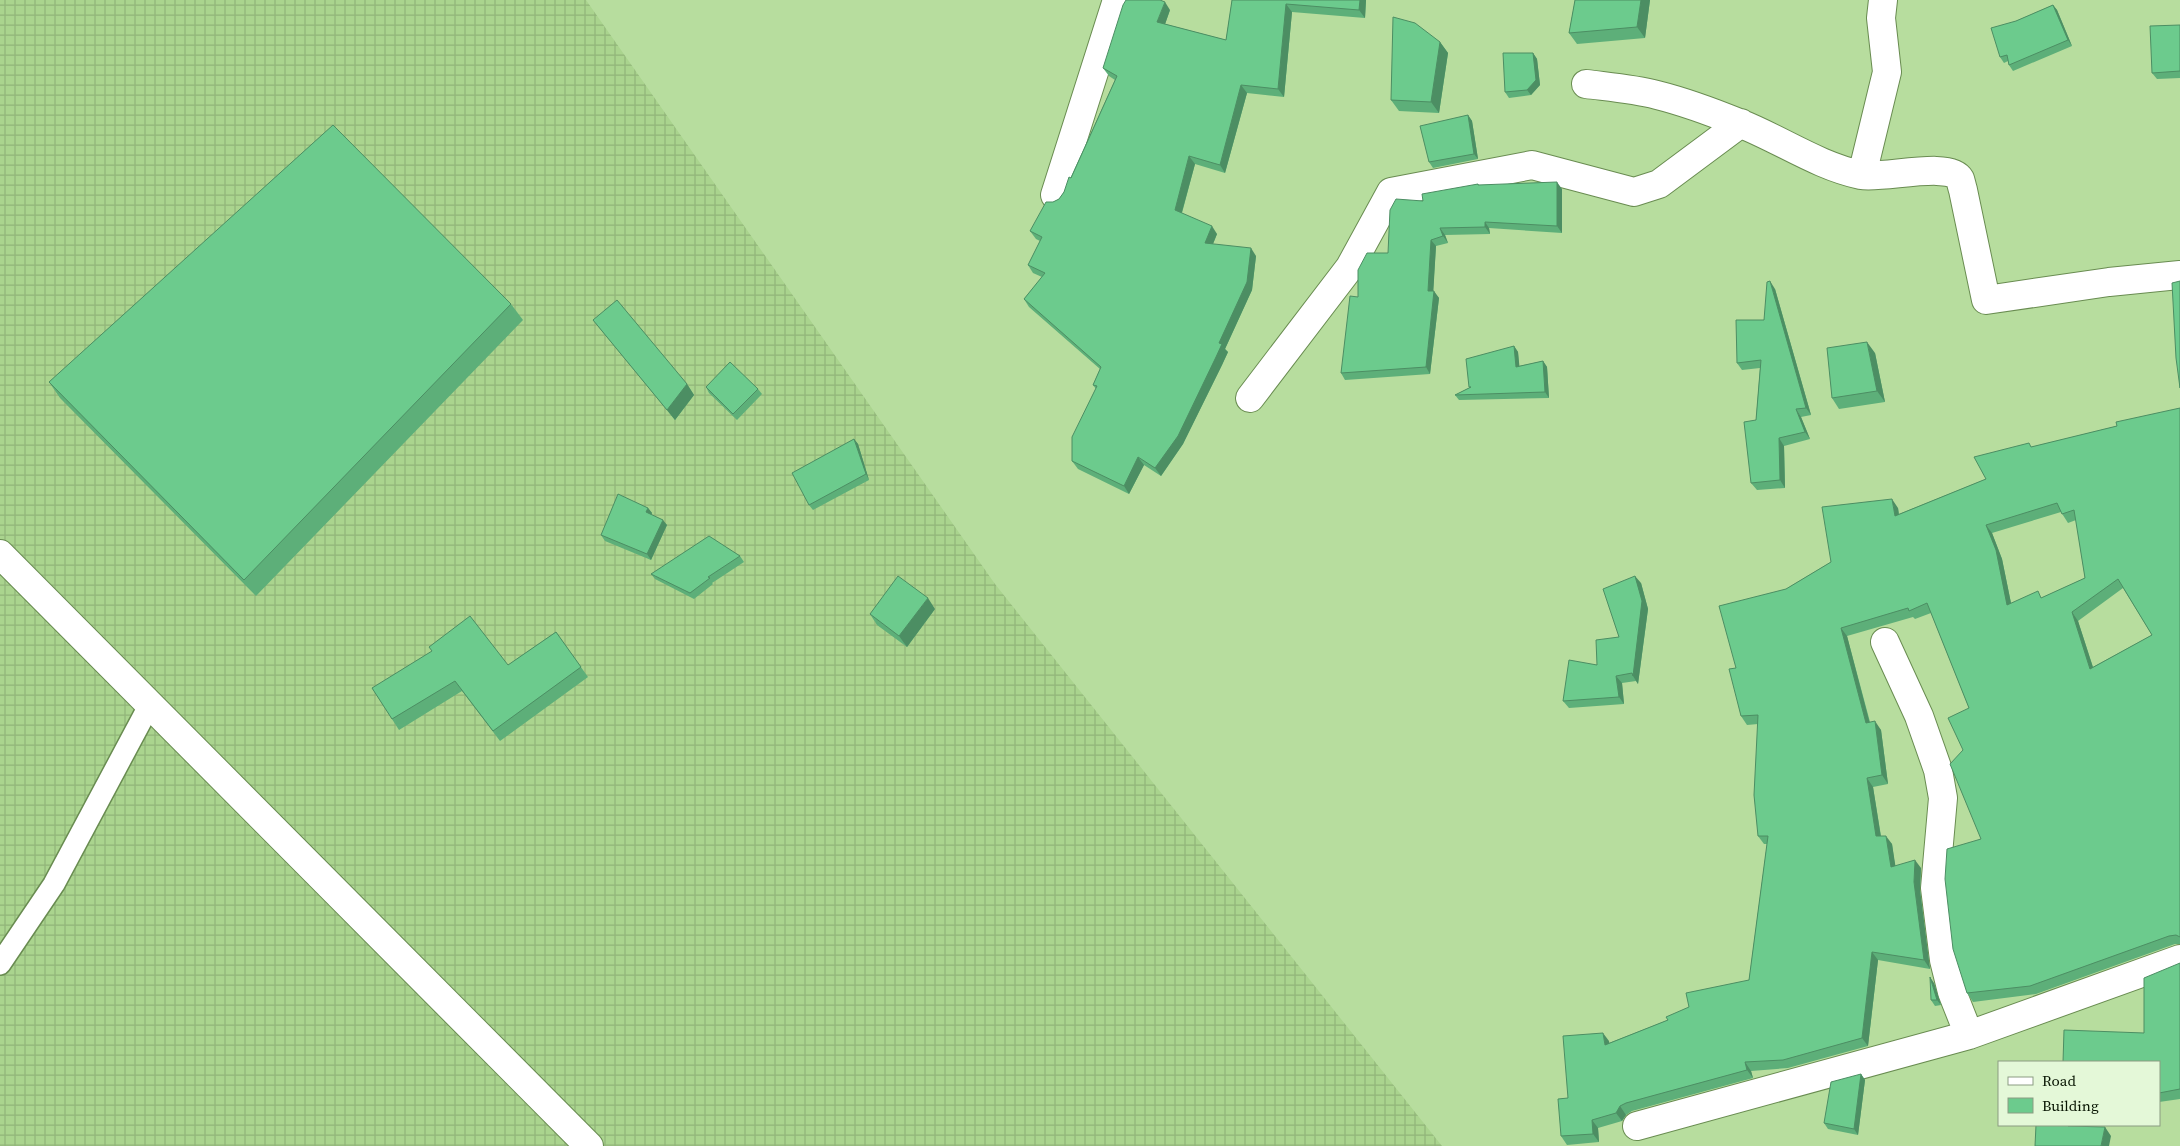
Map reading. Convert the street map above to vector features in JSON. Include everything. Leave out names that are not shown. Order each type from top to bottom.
[{"type":"street","points":[[1055,195],[1116,0]]},
{"type":"street","points":[[1862,175],[1887,72],[1881,18],[1883,0]]},
{"type":"street","points":[[1586,84],[1655,94],[1741,123],[1820,161],[1862,175],[1900,175],[1945,170],[1960,178],[1986,300],[2109,282],[2180,275]]},
{"type":"street","points":[[1250,398],[1350,267],[1391,192],[1532,165],[1634,192],[1659,184],[1741,123]]},
{"type":"street","points":[[0,554],[149,706],[589,1146]]},
{"type":"street","points":[[1885,642],[1919,716],[1938,770],[1943,798],[1935,888],[1944,960],[1950,984],[1969,1035]]},
{"type":"street","points":[[1637,1126],[1969,1035],[2180,959]]},
{"type":"lane","points":[[0,964],[54,884],[149,706]]},
{"type":"shaded area","points":[[0,0],[586,0],[995,584],[1442,1146],[0,1146]]},
{"type":"building","points":[[1126,0],[1160,0],[1165,2],[1157,22],[1226,40],[1232,0],[1360,0],[1359,10],[1286,4],[1278,89],[1241,85],[1220,165],[1189,156],[1175,210],[1212,226],[1205,243],[1251,248],[1247,282],[1219,343],[1222,344],[1178,436],[1155,468],[1138,457],[1124,486],[1072,461],[1072,437],[1097,386],[1093,385],[1101,367],[1024,299],[1045,273],[1028,265],[1042,237],[1030,231],[1046,202],[1053,202],[1059,199],[1064,192],[1069,177],[1071,178],[1117,76],[1103,68]]},
{"type":"building","points":[[1575,0],[1641,0],[1637,27],[1569,33]]},
{"type":"building","points":[[2053,5],[2068,40],[2009,65],[2007,55],[2000,57],[1991,28],[2016,21]]},
{"type":"building","points":[[1393,17],[1415,23],[1440,42],[1431,102],[1391,100]]},
{"type":"building","points":[[2180,25],[2180,71],[2152,73],[2150,26]]},
{"type":"building","points":[[1503,53],[1533,53],[1536,80],[1527,90],[1505,92]]},
{"type":"building","points":[[1468,115],[1474,154],[1429,162],[1420,126]]},
{"type":"building","points":[[333,125],[511,304],[244,580],[49,382]]},
{"type":"building","points":[[1557,182],[1557,226],[1485,222],[1485,227],[1440,228],[1443,236],[1431,240],[1428,291],[1434,291],[1426,367],[1341,373],[1350,296],[1358,297],[1358,270],[1367,253],[1388,253],[1390,210],[1396,199],[1423,201],[1422,194],[1478,184]]},
{"type":"building","points":[[1770,281],[1806,408],[1796,409],[1805,432],[1779,438],[1780,480],[1751,483],[1744,422],[1756,420],[1761,360],[1737,363],[1736,320],[1764,320],[1767,282]]},
{"type":"building","points":[[2180,281],[2180,388],[2176,358],[2172,283]]},
{"type":"building","points":[[617,300],[687,384],[667,410],[593,320]]},
{"type":"building","points":[[1867,342],[1877,391],[1832,398],[1827,348]]},
{"type":"building","points":[[1514,346],[1516,367],[1543,361],[1545,392],[1455,395],[1471,387],[1469,387],[1466,359]]},
{"type":"building","points":[[730,362],[758,389],[733,414],[706,387]]},
{"type":"building","points":[[2180,408],[2180,937],[2176,935],[2169,936],[2030,986],[1967,993],[1953,949],[1945,879],[1947,849],[1981,839],[1950,764],[1963,750],[1948,718],[1969,708],[1927,603],[1909,611],[1908,608],[1841,628],[1866,723],[1875,721],[1882,775],[1867,778],[1876,836],[1886,836],[1891,867],[1915,860],[1914,882],[1924,960],[1872,952],[1862,1038],[1783,1060],[1745,1062],[1747,1070],[1626,1103],[1620,1106],[1616,1113],[1592,1120],[1593,1134],[1561,1136],[1558,1099],[1568,1098],[1563,1036],[1603,1033],[1605,1045],[1668,1020],[1666,1017],[1689,1007],[1686,993],[1749,980],[1768,836],[1758,836],[1754,795],[1758,715],[1741,716],[1729,669],[1736,668],[1719,606],[1786,589],[1831,562],[1822,507],[1892,499],[1895,516],[1986,479],[1974,457],[2029,443],[2031,447],[2117,426],[2116,422]],"holes":[[[2057,503],[2062,514],[2074,510],[2085,578],[2041,598],[2038,591],[2007,605],[1996,550],[1986,525]],[[2118,579],[2152,635],[2090,669],[2072,612]]]},
{"type":"building","points":[[854,439],[866,474],[809,505],[792,473]]},
{"type":"building","points":[[618,494],[648,508],[646,512],[663,520],[647,554],[601,535]]},
{"type":"building","points":[[709,536],[740,556],[708,577],[710,578],[690,593],[651,574]]},
{"type":"building","points":[[898,576],[928,598],[899,636],[870,614]]},
{"type":"building","points":[[1635,576],[1642,601],[1633,676],[1632,673],[1616,676],[1619,697],[1563,701],[1569,660],[1597,665],[1596,640],[1619,637],[1603,589]]},
{"type":"building","points":[[470,616],[508,665],[556,632],[581,667],[493,731],[455,681],[392,719],[372,688],[432,651],[429,647]]},
{"type":"building","points":[[2180,963],[2180,1089],[2160,1093],[2160,1061],[2063,1061],[2064,1030],[2144,1033],[2144,978]]},
{"type":"building","points":[[1930,977],[1937,1000],[1931,1000]]},
{"type":"building","points":[[1861,1074],[1854,1129],[1824,1123],[1831,1082]]},
{"type":"building","points":[[2036,1126],[2105,1127],[2101,1146],[2035,1146]]}]
